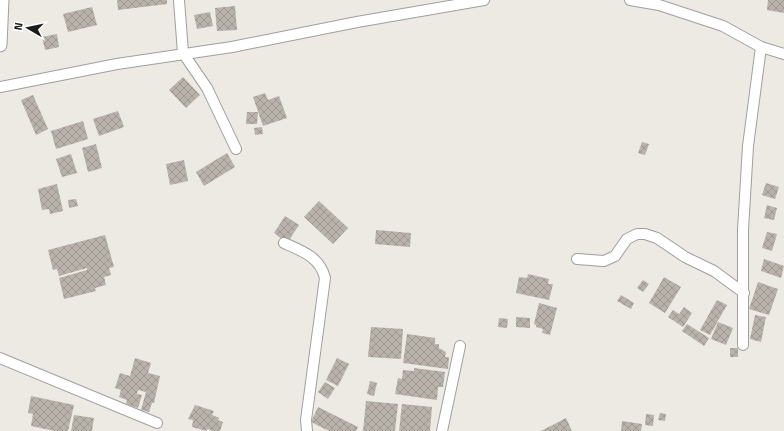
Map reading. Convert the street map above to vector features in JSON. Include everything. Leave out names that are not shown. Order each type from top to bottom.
[{"type":"street","points":[[0,45],[2,0]]},
{"type":"street","points":[[178,0],[183,53],[207,88],[236,149]]},
{"type":"street","points":[[0,87],[117,64],[183,53],[232,47],[431,5],[484,0]]},
{"type":"street","points":[[630,0],[659,5],[723,26],[761,47],[784,54]]},
{"type":"street","points":[[743,345],[743,230],[748,146],[761,47]]},
{"type":"street","points":[[577,259],[604,261],[615,256],[627,239],[637,234],[645,234],[657,238],[686,257],[714,271],[744,293]]},
{"type":"street","points":[[284,243],[309,254],[322,267],[325,278],[306,413],[306,431]]},
{"type":"street","points":[[442,431],[460,346]]},
{"type":"street","points":[[0,358],[157,423]]},
{"type":"building","points":[[117,0],[167,0],[167,4],[118,10]]},
{"type":"building","points":[[768,0],[784,0],[784,13],[767,10]]},
{"type":"building","points":[[235,6],[237,30],[217,31],[215,8]]},
{"type":"building","points":[[92,7],[97,25],[68,32],[63,14]]},
{"type":"building","points":[[210,12],[213,26],[197,29],[194,15]]},
{"type":"building","points":[[57,34],[59,47],[45,50],[42,37]]},
{"type":"building","points":[[183,77],[200,95],[186,108],[169,90]]},
{"type":"building","points":[[265,93],[268,100],[279,96],[287,118],[263,126],[253,97]]},
{"type":"building","points":[[33,95],[48,129],[36,135],[21,100]]},
{"type":"building","points":[[118,111],[124,127],[99,136],[93,119]]},
{"type":"building","points":[[247,112],[258,112],[257,124],[246,124]]},
{"type":"building","points":[[83,121],[88,139],[56,149],[51,131]]},
{"type":"building","points":[[262,127],[263,134],[255,135],[254,128]]},
{"type":"building","points":[[642,142],[649,144],[645,155],[638,153]]},
{"type":"building","points":[[96,144],[102,168],[88,172],[82,148]]},
{"type":"building","points":[[227,153],[235,167],[204,186],[196,172]]},
{"type":"building","points":[[71,154],[77,173],[62,177],[56,159]]},
{"type":"building","points":[[184,160],[188,181],[170,185],[166,164]]},
{"type":"building","points":[[766,183],[779,187],[775,199],[762,195]]},
{"type":"building","points":[[57,184],[63,211],[50,214],[49,209],[42,210],[38,189]]},
{"type":"building","points":[[76,199],[78,206],[69,208],[68,200]]},
{"type":"building","points":[[319,201],[348,228],[333,244],[304,217]]},
{"type":"building","points":[[767,205],[777,208],[774,220],[764,218]]},
{"type":"building","points":[[285,216],[299,225],[287,243],[274,233]]},
{"type":"building","points":[[376,230],[411,233],[410,247],[375,244]]},
{"type":"building","points":[[767,232],[777,234],[772,251],[762,248]]},
{"type":"building","points":[[105,235],[114,267],[109,268],[111,275],[104,277],[106,285],[95,288],[96,291],[64,299],[59,278],[87,270],[87,268],[59,276],[57,269],[53,270],[48,250]]},
{"type":"building","points":[[764,259],[784,266],[781,278],[761,271]]},
{"type":"building","points":[[528,274],[549,279],[548,284],[553,284],[549,300],[516,293],[519,277],[527,278]]},
{"type":"building","points":[[664,277],[681,287],[665,313],[649,303]]},
{"type":"building","points":[[643,280],[649,284],[643,292],[637,288]]},
{"type":"building","points":[[758,282],[778,289],[769,315],[749,309]]},
{"type":"building","points":[[621,295],[634,303],[631,309],[617,301]]},
{"type":"building","points":[[717,300],[727,305],[710,335],[700,330]]},
{"type":"building","points":[[539,303],[557,308],[550,335],[542,333],[543,329],[536,327],[534,324]]},
{"type":"building","points":[[684,307],[692,313],[683,327],[668,317],[673,310],[679,314]]},
{"type":"building","points":[[755,315],[766,317],[761,342],[750,339]]},
{"type":"building","points":[[516,317],[530,318],[530,328],[516,327]]},
{"type":"building","points":[[499,318],[508,319],[507,328],[498,327]]},
{"type":"building","points":[[718,322],[733,328],[726,345],[711,339]]},
{"type":"building","points":[[687,324],[709,338],[704,346],[682,331]]},
{"type":"building","points":[[371,327],[403,329],[401,359],[368,357]]},
{"type":"building","points":[[407,334],[435,338],[435,344],[439,344],[439,348],[446,352],[445,357],[449,357],[448,369],[403,363]]},
{"type":"building","points":[[730,348],[738,348],[738,357],[730,357]]},
{"type":"building","points":[[135,358],[151,363],[148,373],[160,376],[154,403],[152,403],[149,412],[141,410],[146,392],[138,390],[137,394],[142,395],[138,408],[126,404],[127,400],[119,397],[121,390],[115,388],[120,373],[130,376]]},
{"type":"building","points":[[337,358],[349,364],[338,386],[326,380]]},
{"type":"building","points":[[414,368],[445,372],[443,387],[438,387],[437,400],[395,394],[398,378],[402,379],[403,370],[414,371]]},
{"type":"building","points":[[370,381],[377,383],[374,396],[367,394]]},
{"type":"building","points":[[325,382],[335,388],[328,399],[318,392]]},
{"type":"building","points":[[31,396],[74,405],[68,431],[55,431],[31,426],[33,414],[28,413]]},
{"type":"building","points":[[366,401],[398,404],[395,431],[363,431]]},
{"type":"building","points":[[402,404],[432,407],[430,431],[399,431]]},
{"type":"building","points":[[195,405],[214,411],[212,415],[219,418],[218,420],[223,422],[220,431],[212,431],[208,429],[206,431],[192,427],[193,420],[188,419]]},
{"type":"building","points":[[318,407],[358,427],[356,431],[329,431],[311,422]]},
{"type":"building","points":[[660,413],[666,414],[665,421],[658,420]]},
{"type":"building","points":[[646,414],[654,415],[653,426],[645,425]]},
{"type":"building","points":[[74,415],[94,418],[92,431],[71,431]]},
{"type":"building","points":[[566,418],[572,431],[541,431]]},
{"type":"building","points":[[622,421],[642,424],[641,431],[621,431]]}]
